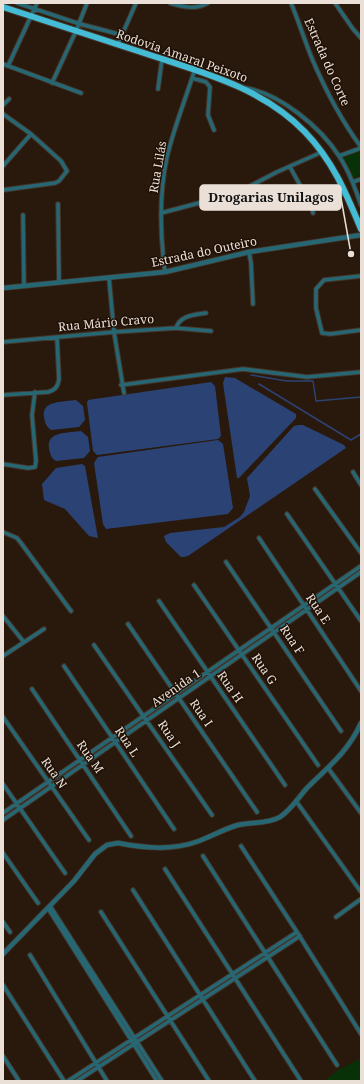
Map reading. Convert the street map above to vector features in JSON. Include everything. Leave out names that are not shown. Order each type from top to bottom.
[{"type":"highway","name":"Rodovia Amaral Peixoto","points":[[3,7],[195,69],[243,88],[265,100],[305,131],[322,152],[339,177],[361,229]]},
{"type":"street","points":[[17,3],[34,10],[122,35]]},
{"type":"street","points":[[8,66],[37,3]]},
{"type":"street","points":[[52,83],[80,24],[88,3]]},
{"type":"street","points":[[118,44],[136,3]]},
{"type":"street","points":[[170,3],[188,8],[202,7],[208,3]]},
{"type":"street","name":"Estrada do Corte","points":[[291,3],[313,60],[338,112],[361,148],[339,156]]},
{"type":"street","points":[[335,3],[361,38]]},
{"type":"street","points":[[158,89],[162,59]]},
{"type":"street","points":[[3,64],[81,93]]},
{"type":"street","name":"Rua Lilás","points":[[165,272],[162,249],[161,213],[167,157],[195,69]]},
{"type":"street","points":[[192,78],[206,82],[210,87],[208,115],[214,130]]},
{"type":"street","points":[[243,88],[267,94],[286,105],[305,119],[326,140],[339,156],[353,182],[361,205]]},
{"type":"street","points":[[3,105],[9,99]]},
{"type":"street","points":[[3,114],[31,134],[61,161],[67,171],[56,183],[3,190]]},
{"type":"street","points":[[3,166],[31,134]]},
{"type":"street","points":[[250,186],[322,152]]},
{"type":"street","points":[[290,167],[312,207],[313,213]]},
{"type":"street","points":[[353,182],[361,179]]},
{"type":"street","points":[[312,207],[346,193]]},
{"type":"street","points":[[161,213],[214,199]]},
{"type":"street","points":[[58,204],[59,282]]},
{"type":"street","points":[[23,215],[24,286]]},
{"type":"street","name":"Estrada do Outeiro","points":[[3,288],[165,272],[250,252],[361,235]]},
{"type":"street","points":[[250,252],[253,304]]},
{"type":"street","points":[[361,276],[324,280],[316,289],[316,308],[322,333],[330,334],[361,330]]},
{"type":"street","points":[[109,278],[114,332],[124,392]]},
{"type":"street","points":[[176,328],[178,322],[184,318],[206,313]]},
{"type":"street","name":"Rua Mário Cravo","points":[[3,342],[176,328],[211,331]]},
{"type":"street","points":[[3,395],[48,392],[58,386],[57,338]]},
{"type":"street","points":[[122,385],[243,370],[307,377],[361,372]]},
{"type":"street","points":[[3,464],[28,468],[35,467],[36,462],[32,415],[35,392]]},
{"type":"street","points":[[353,472],[361,485]]},
{"type":"street","points":[[316,489],[361,553]]},
{"type":"street","points":[[287,514],[361,621]]},
{"type":"street","points":[[3,532],[11,535],[21,543],[71,611]]},
{"type":"street","name":"Rua E","points":[[259,538],[361,691]]},
{"type":"street","name":"Rua F","points":[[226,562],[341,731]]},
{"type":"street","name":"Avenida 1","points":[[3,820],[243,654],[304,606],[361,566]]},
{"type":"street","name":"Avenida 1","points":[[3,813],[175,693],[307,610],[361,572]]},
{"type":"street","name":"Rua G","points":[[194,585],[318,764]]},
{"type":"street","name":"Rua H","points":[[159,601],[285,785]]},
{"type":"street","points":[[3,616],[23,641]]},
{"type":"street","name":"Rua I","points":[[128,624],[257,812]]},
{"type":"street","points":[[3,656],[23,641],[44,629]]},
{"type":"street","name":"Rua J","points":[[94,645],[212,815]]},
{"type":"street","name":"Rua L","points":[[64,666],[174,829]]},
{"type":"street","name":"Rua M","points":[[32,689],[132,836]]},
{"type":"street","name":"Rua N","points":[[3,717],[88,840]]},
{"type":"street","points":[[3,954],[74,881],[89,859],[102,847],[118,843],[154,848],[179,846],[199,841],[234,826],[250,822],[271,820],[286,812],[307,788],[342,754],[360,732],[361,723]]},
{"type":"street","points":[[328,768],[361,813]]},
{"type":"street","points":[[3,784],[65,873]]},
{"type":"street","points":[[296,801],[361,892]]},
{"type":"street","points":[[241,846],[300,936],[361,1034]]},
{"type":"street","points":[[3,853],[38,903]]},
{"type":"street","points":[[203,856],[336,1065]]},
{"type":"street","points":[[165,869],[301,1081]]},
{"type":"street","points":[[133,890],[255,1081]]},
{"type":"street","points":[[336,917],[361,900]]},
{"type":"street","points":[[49,907],[155,1074],[162,1081]]},
{"type":"street","points":[[101,912],[209,1081]]},
{"type":"street","points":[[3,922],[10,932]]},
{"type":"street","points":[[77,1081],[132,1038],[203,1000],[233,976],[297,932]]},
{"type":"street","points":[[68,1081],[135,1043],[200,996],[300,936]]},
{"type":"street","points":[[30,955],[107,1081]]},
{"type":"street","points":[[3,985],[64,1081]]},
{"type":"street","points":[[3,1056],[19,1081]]},
{"type":"street","points":[[155,1074],[157,1081]]},
{"type":"green space","points":[[361,152],[361,175],[353,179],[343,160],[344,156]]},
{"type":"green space","points":[[361,1057],[361,1081],[324,1081],[338,1070]]},
{"type":"water","points":[[225,377],[235,378],[296,414],[296,418],[239,478],[237,478],[223,383]]},
{"type":"water","points":[[211,382],[215,386],[221,436],[218,439],[97,455],[93,451],[87,403],[88,400]]},
{"type":"water","points":[[76,400],[83,406],[85,420],[79,427],[49,429],[44,417],[46,407],[55,403]]},
{"type":"water","points":[[303,425],[344,445],[346,448],[188,556],[181,557],[166,542],[164,536],[170,533],[224,527],[240,517],[244,512],[250,496],[247,478],[294,426]]},
{"type":"water","points":[[81,431],[88,437],[90,451],[84,458],[56,461],[53,459],[49,448],[51,438],[60,434]]},
{"type":"water","points":[[218,440],[223,444],[233,508],[228,514],[106,529],[103,524],[94,463],[98,457]]},
{"type":"water","points":[[82,464],[85,466],[98,538],[89,536],[65,509],[44,500],[42,484],[56,468]]},
{"type":"waterway","points":[[251,375],[287,381],[313,381],[316,401],[361,397]]},
{"type":"waterway","points":[[259,384],[351,440],[361,434]]},
{"type":"place","name":"Drogarias Unilagos","points":[[351,254]]}]
